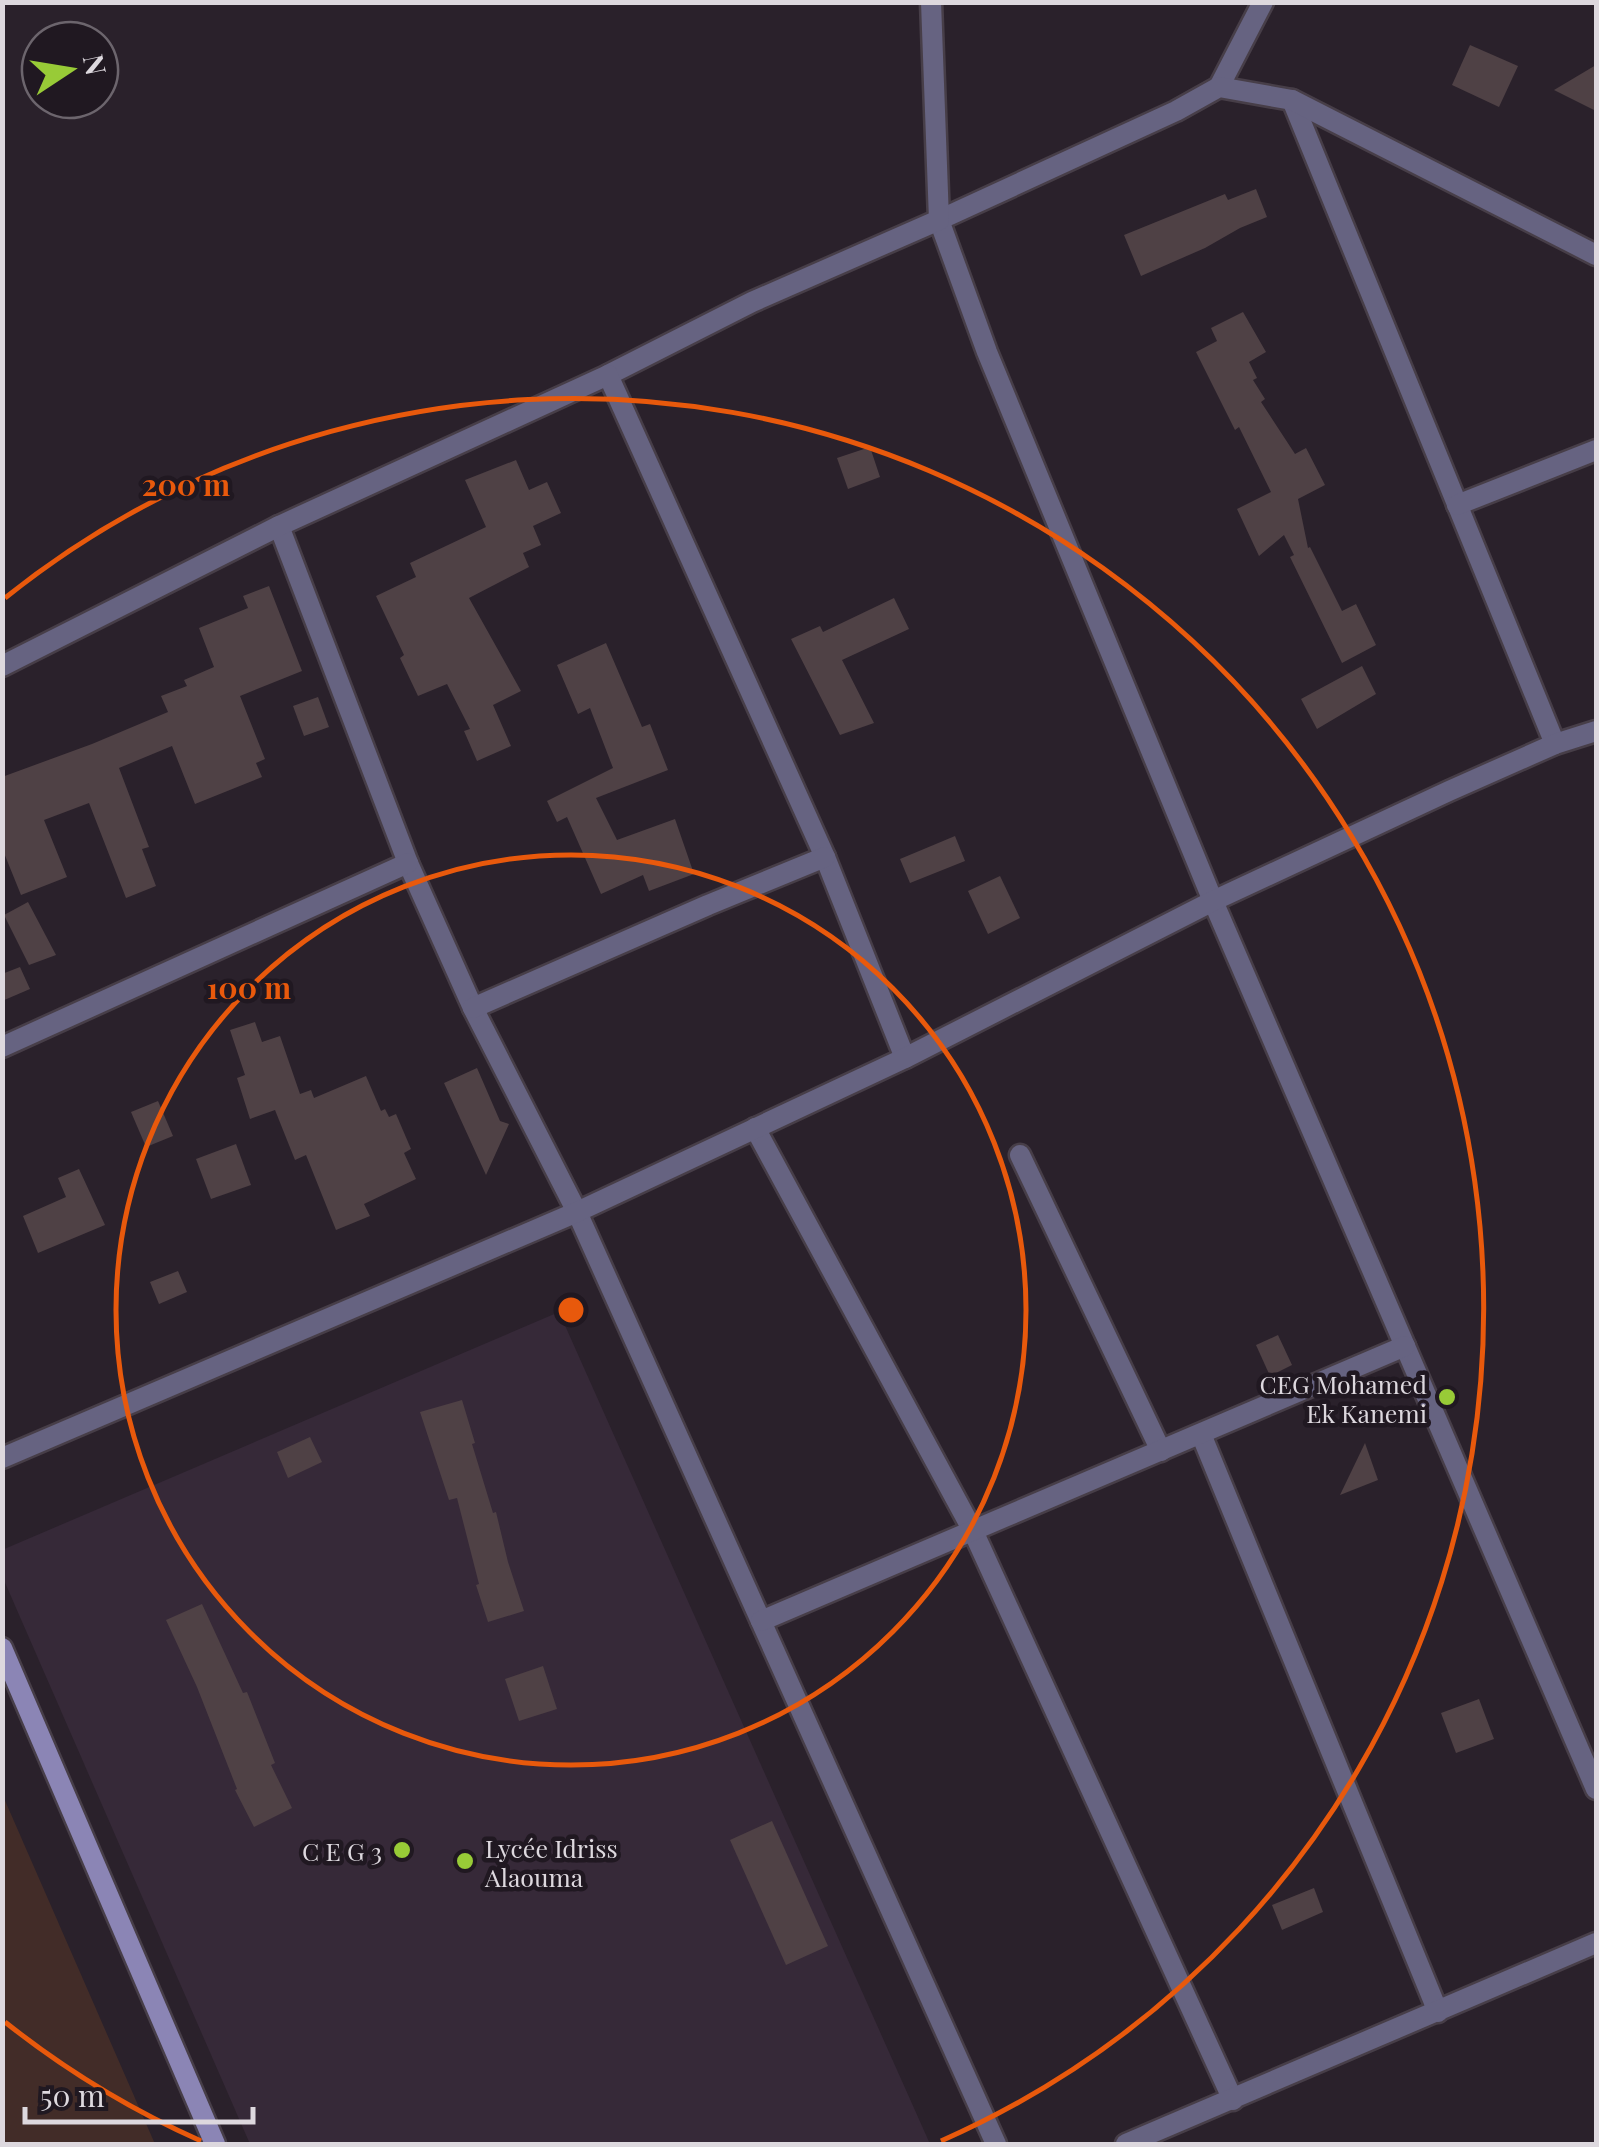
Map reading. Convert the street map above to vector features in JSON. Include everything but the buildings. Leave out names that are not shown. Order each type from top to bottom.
[{"type":"street","points":[[931,2],[939,220],[987,352],[1213,901],[1596,1789]]},
{"type":"street","points":[[2,666],[279,526],[608,374],[752,302],[1176,111],[1219,87],[1263,2]]},
{"type":"street","points":[[1219,87],[1292,100],[1596,255]]},
{"type":"street","points":[[1292,100],[1555,744]]},
{"type":"street","points":[[608,374],[825,857],[905,1058]]},
{"type":"street","points":[[1458,505],[1596,450]]},
{"type":"street","points":[[279,526],[408,864],[473,1008],[577,1212],[996,2144]]},
{"type":"street","points":[[2,1458],[577,1212],[905,1058],[1213,901],[1555,744],[1596,732]]},
{"type":"street","points":[[473,1008],[825,857]]},
{"type":"street","points":[[2,1047],[408,864]]},
{"type":"street","points":[[755,1128],[973,1531],[1233,2100]]},
{"type":"street","points":[[1020,1154],[1161,1451]]},
{"type":"street","points":[[761,1622],[1405,1346]]},
{"type":"street","points":[[1201,1434],[1438,2012]]},
{"type":"street","points":[[2,1648],[214,2144]]},
{"type":"street","points":[[1126,2144],[1596,1942]]},
{"type":"shaded area","name":"Lycée Idriss Alaouma","points":[[559,1312],[930,2144],[250,2144],[3,1578],[2,1550]]},
{"type":"shaded area","points":[[3,1796],[155,2144],[3,2144]]},
{"type":"place","name":"CEG Mohamed Ek Kanemi","points":[[1447,1397]]},
{"type":"place","name":"C E G 3","points":[[402,1850]]},
{"type":"place","name":"Lycée Idriss Alaouma","points":[[465,1861]]}]
